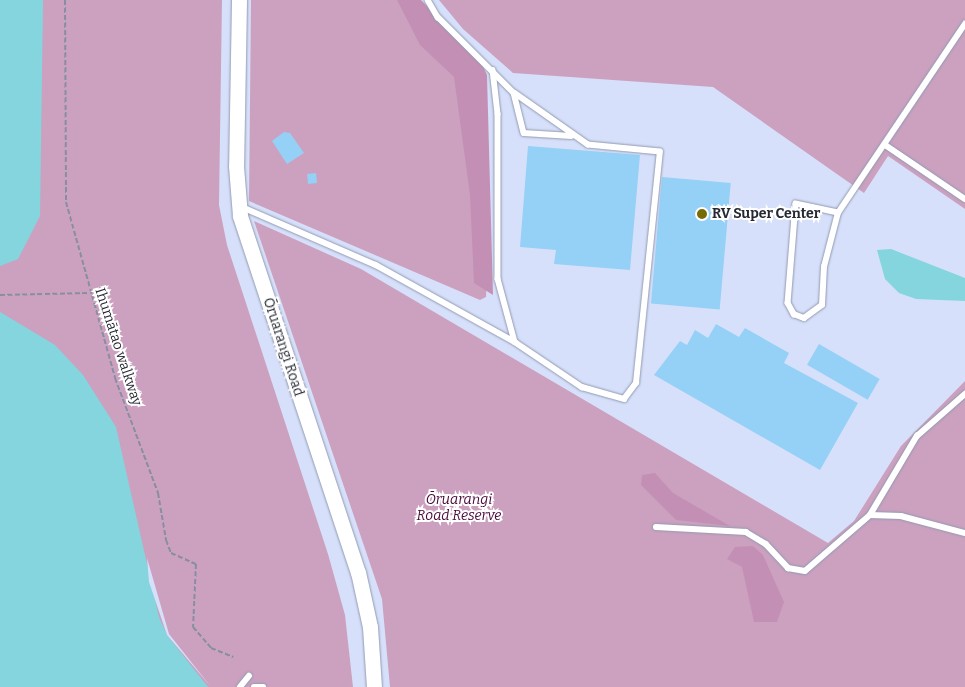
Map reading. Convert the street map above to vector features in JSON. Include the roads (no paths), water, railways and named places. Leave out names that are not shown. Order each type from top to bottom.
[{"type":"street","name":"Ōruarangi Road","points":[[239,0],[238,206],[358,572],[370,627],[374,687]]},
{"type":"lane","points":[[238,206],[376,265],[515,342],[599,395],[624,399],[636,382],[660,152],[588,145],[573,137],[514,93],[438,17],[428,0]]},
{"type":"lane","points":[[838,213],[796,204],[788,303],[794,314],[804,318],[822,306],[824,267],[838,213],[887,146],[965,24]]},
{"type":"lane","points":[[493,70],[498,114],[498,279],[515,342]]},
{"type":"lane","points":[[514,93],[524,133],[573,137]]},
{"type":"lane","points":[[887,146],[965,199]]},
{"type":"lane","points":[[656,527],[746,532],[766,544],[788,568],[804,571],[870,515],[917,436],[965,394]]},
{"type":"lane","points":[[870,515],[900,516],[965,533]]},
{"type":"lane","points":[[240,687],[249,676]]},
{"type":"place","name":"RV Super Center","points":[[702,214]]},
{"type":"park label","name":"Ōruarangi Road Reserve","points":[[459,508]]}]
